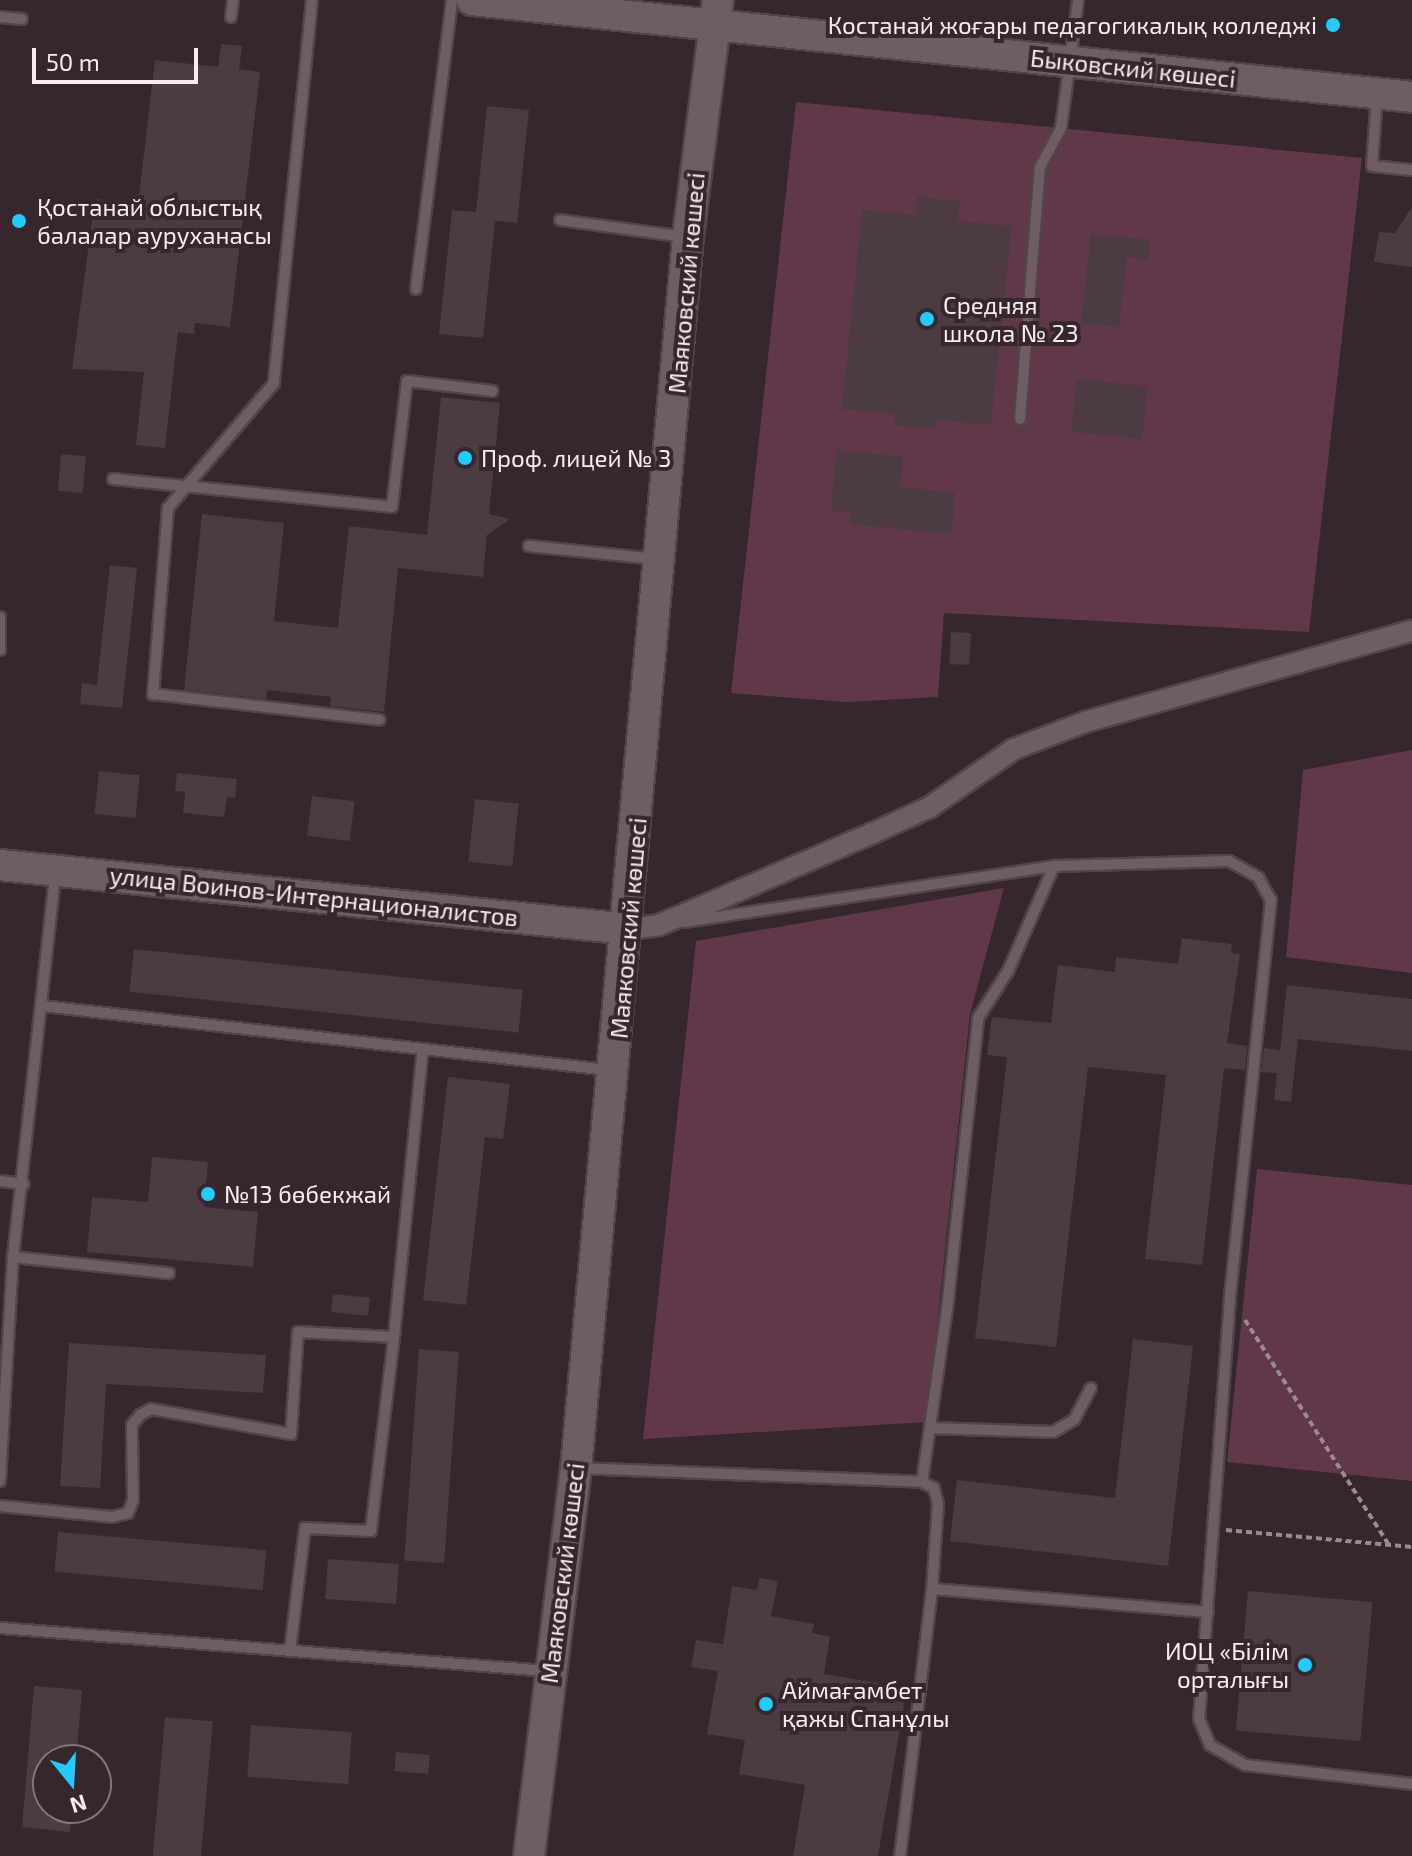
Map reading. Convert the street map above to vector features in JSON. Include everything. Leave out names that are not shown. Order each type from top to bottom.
[{"type":"main road","name":"Быковский көшесі","points":[[472,0],[717,12],[1073,62],[1412,97]]},
{"type":"main road","name":"Маяковский көшесі","points":[[529,1856],[576,1468],[662,560],[688,237],[717,12]]},
{"type":"main road","name":"улица Воинов-Интернационалистов","points":[[0,865],[628,929]]},
{"type":"street","points":[[628,929],[659,925],[930,807],[1014,749],[1085,722],[1412,631]]},
{"type":"lane","points":[[231,17],[233,0]]},
{"type":"lane","points":[[312,0],[274,383],[168,508],[153,694],[380,720]]},
{"type":"lane","points":[[416,289],[452,0]]},
{"type":"lane","points":[[1020,419],[1040,167],[1061,128],[1073,62],[1078,0]]},
{"type":"lane","points":[[0,17],[22,19]]},
{"type":"lane","points":[[1377,93],[1372,166],[1412,170]]},
{"type":"lane","points":[[560,220],[688,237]]},
{"type":"lane","points":[[113,479],[392,507],[407,381],[492,391]]},
{"type":"lane","points":[[529,546],[662,560]]},
{"type":"lane","points":[[0,617],[0,650]]},
{"type":"lane","points":[[659,925],[1054,866],[1229,861],[1258,877],[1271,900],[1230,1298],[1199,1719],[1210,1745],[1245,1765],[1412,1784]]},
{"type":"lane","points":[[922,1482],[978,1018],[1008,971],[1054,866]]},
{"type":"lane","points":[[0,1481],[3,1347],[24,1184],[55,870]]},
{"type":"lane","points":[[43,1006],[614,1071]]},
{"type":"lane","points":[[290,1651],[305,1528],[371,1531],[423,1049]]},
{"type":"lane","points":[[0,1181],[24,1184]]},
{"type":"lane","points":[[13,1257],[169,1273]]},
{"type":"lane","points":[[0,1506],[112,1517],[128,1513],[133,1500],[132,1425],[140,1415],[151,1409],[291,1434],[298,1332],[394,1337]]},
{"type":"lane","points":[[930,1428],[1053,1432],[1074,1420],[1091,1388]]},
{"type":"lane","points":[[576,1468],[922,1482],[934,1488],[938,1504],[932,1589],[900,1856]]},
{"type":"lane","points":[[932,1589],[1208,1612]]},
{"type":"lane","points":[[0,1628],[550,1671]]},
{"type":"path","points":[[1230,1298],[1389,1545]]},
{"type":"path","points":[[1212,1527],[1412,1547]]},
{"type":"shaded area","points":[[796,102],[1362,158],[1309,632],[944,613],[938,697],[846,702],[731,693]]},
{"type":"shaded area","points":[[1412,750],[1412,973],[1286,957],[1303,770]]},
{"type":"shaded area","points":[[1004,888],[970,1014],[927,1422],[643,1439],[696,941]]},
{"type":"shaded area","points":[[1257,1169],[1412,1185],[1412,1481],[1227,1462]]},
{"type":"building","points":[[221,44],[242,46],[239,69],[260,72],[230,327],[195,323],[194,334],[178,332],[165,448],[136,445],[144,372],[72,369],[95,199],[138,204],[155,60],[218,67]]},
{"type":"building","points":[[487,106],[529,110],[517,223],[495,221],[483,338],[439,334],[452,210],[476,212]]},
{"type":"building","name":"Средняя школа № 23","points":[[917,197],[960,201],[958,221],[1012,226],[991,425],[937,420],[936,429],[893,425],[895,414],[842,409],[862,210],[915,215]]},
{"type":"building","points":[[1412,207],[1412,267],[1374,262],[1379,232],[1395,233]]},
{"type":"building","points":[[1091,234],[1150,240],[1148,260],[1127,257],[1119,327],[1081,323]]},
{"type":"building","points":[[1077,379],[1148,386],[1142,439],[1071,432]]},
{"type":"building","points":[[441,397],[500,403],[489,514],[510,519],[487,535],[483,577],[398,568],[384,712],[330,706],[331,697],[267,690],[266,699],[184,690],[202,514],[284,523],[274,621],[338,628],[349,526],[427,535]]},
{"type":"building","points":[[837,450],[903,457],[900,487],[955,493],[951,534],[850,524],[851,513],[831,511]]},
{"type":"building","points":[[61,454],[86,456],[83,493],[58,491]]},
{"type":"building","points":[[110,565],[137,568],[122,708],[80,704],[82,683],[97,685]]},
{"type":"building","points":[[951,632],[971,633],[969,665],[949,664]]},
{"type":"building","points":[[99,771],[140,775],[135,818],[95,814]]},
{"type":"building","points":[[177,773],[237,779],[235,798],[227,797],[224,817],[183,813],[185,792],[175,791]]},
{"type":"building","points":[[312,796],[355,801],[350,841],[307,836]]},
{"type":"building","points":[[475,799],[519,804],[512,866],[468,862]]},
{"type":"building","points":[[1182,938],[1232,944],[1231,953],[1240,954],[1227,1043],[1248,1046],[1245,1070],[1224,1068],[1202,1265],[1145,1259],[1166,1075],[1088,1067],[1056,1347],[975,1338],[1007,1057],[987,1055],[992,1017],[1051,1023],[1058,965],[1115,972],[1116,957],[1178,964]]},
{"type":"building","points":[[134,949],[523,990],[518,1033],[130,992]]},
{"type":"building","points":[[1287,985],[1412,999],[1412,1051],[1298,1039],[1291,1102],[1274,1100],[1277,1073],[1261,1072],[1264,1048],[1280,1050]]},
{"type":"building","points":[[448,1077],[510,1084],[503,1139],[485,1137],[466,1305],[423,1300]]},
{"type":"building","points":[[152,1157],[208,1162],[204,1207],[258,1212],[253,1267],[87,1252],[92,1197],[148,1202]]},
{"type":"building","points":[[333,1294],[370,1298],[368,1316],[331,1312]]},
{"type":"building","points":[[1133,1339],[1193,1346],[1168,1566],[950,1541],[957,1480],[1115,1498]]},
{"type":"building","points":[[69,1343],[266,1355],[263,1393],[106,1384],[100,1488],[60,1486]]},
{"type":"building","points":[[419,1349],[459,1352],[444,1563],[404,1560]]},
{"type":"building","points":[[58,1532],[266,1550],[263,1590],[55,1572]]},
{"type":"building","points":[[328,1559],[399,1564],[396,1604],[325,1599]]},
{"type":"building","points":[[759,1578],[778,1581],[771,1616],[814,1624],[812,1633],[830,1637],[824,1674],[907,1688],[878,1856],[793,1856],[805,1785],[739,1774],[745,1740],[707,1734],[718,1671],[691,1667],[696,1640],[723,1644],[732,1586],[757,1590]]},
{"type":"building","name":"ИОЦ «Білім орталығы","points":[[1248,1591],[1373,1602],[1360,1741],[1236,1730]]},
{"type":"building","points":[[34,1686],[82,1690],[77,1744],[32,1744],[32,1824],[71,1824],[70,1832],[22,1827]]},
{"type":"building","points":[[165,1717],[213,1721],[201,1856],[153,1856]]},
{"type":"building","points":[[251,1725],[352,1732],[348,1784],[247,1777]]},
{"type":"building","points":[[396,1752],[430,1755],[428,1774],[394,1771]]},
{"type":"place","name":"Костанай жоғары педагогикалық колледжі","points":[[1333,25]]},
{"type":"place","name":"Қостанай облыстық балалар ауруханасы","points":[[19,221]]},
{"type":"place","name":"Средняя школа № 23","points":[[927,319]]},
{"type":"place","name":"Проф. лицей № 3","points":[[465,458]]},
{"type":"place","name":"№13 бөбекжай","points":[[208,1194]]},
{"type":"place","name":"ИОЦ «Білім орталығы","points":[[1305,1665]]},
{"type":"place","name":"Аймағамбет қажы Спанұлы","points":[[766,1704]]}]
